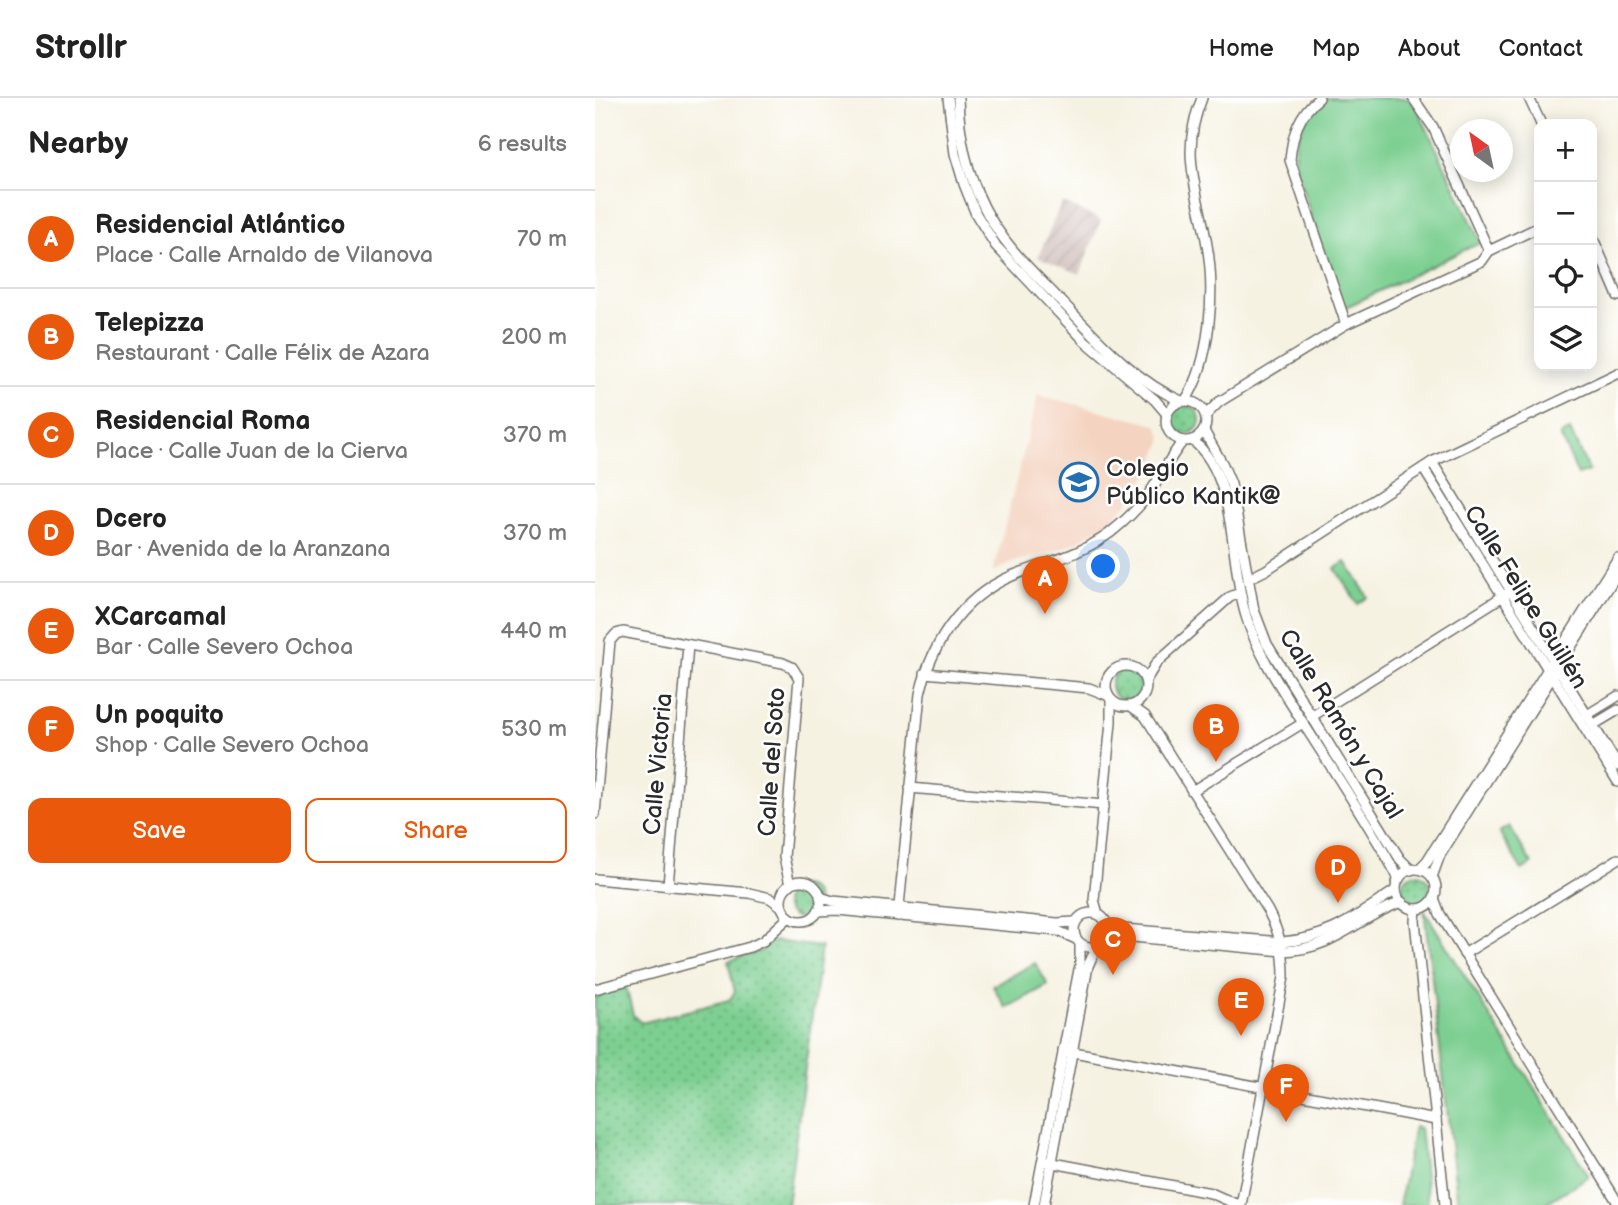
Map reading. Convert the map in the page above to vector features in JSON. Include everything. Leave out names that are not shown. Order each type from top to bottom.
[{"type":"street","points":[[948,98],[955,154],[964,184],[976,214],[996,246],[1084,340],[1156,400],[1167,414]]},
{"type":"street","points":[[958,98],[964,153],[973,183],[984,208],[1005,242],[1111,350],[1162,393],[1199,405],[1219,402]]},
{"type":"street","points":[[899,912],[920,694],[925,673],[942,635],[971,601],[1003,580],[1076,553],[1109,534],[1149,494],[1170,456],[1173,437],[1167,427],[1167,414],[1170,408],[1183,401],[1195,386],[1205,344],[1209,308],[1208,249],[1191,170],[1194,123],[1202,98]]},
{"type":"street","points":[[1319,98],[1299,122],[1290,160],[1346,324]]},
{"type":"street","points":[[1413,98],[1433,127],[1489,251]]},
{"type":"street","points":[[1529,98],[1539,119]]},
{"type":"street","points":[[1170,456],[1204,431],[1206,415],[1219,402],[1346,324],[1482,261],[1489,251],[1534,229]]},
{"type":"street","points":[[1596,245],[1618,296]]},
{"type":"street","points":[[1248,579],[1428,465],[1618,373]]},
{"type":"street","points":[[1195,386],[1199,405],[1206,415]]},
{"type":"street","name":"Calle Ramón y Cajal","points":[[1204,431],[1231,484],[1254,610],[1267,644],[1307,720],[1399,879]]},
{"type":"street","points":[[1173,437],[1188,441]]},
{"type":"street","name":"Calle Ramón y Cajal","points":[[1188,441],[1204,451],[1221,486],[1240,593],[1258,647],[1400,859],[1415,869]]},
{"type":"street","name":"Calle Felipe Guillén","points":[[1428,465],[1618,782]]},
{"type":"street","points":[[1556,663],[1618,558]]},
{"type":"street","points":[[1445,1205],[1415,921],[1409,906],[1397,890],[1399,879],[1427,861],[1618,572]]},
{"type":"street","points":[[1047,1162],[1210,1194],[1240,1205],[1284,977],[1283,947],[1268,911],[1145,716],[1143,697],[1146,680],[1157,662],[1221,605],[1240,593]]},
{"type":"street","points":[[1192,791],[1507,593]]},
{"type":"street","name":"Calle Felipe Guillén","points":[[1507,593],[1556,663],[1618,766]]},
{"type":"street","name":"Calle del Soto","points":[[595,814],[610,641],[616,634],[623,632],[783,663],[792,667],[799,678],[784,857],[794,883]]},
{"type":"street","name":"Calle Victoria","points":[[668,886],[688,645]]},
{"type":"street","points":[[1090,688],[1106,679],[1118,667],[1124,665],[1136,668],[1157,662]]},
{"type":"street","points":[[1136,668],[1146,680]]},
{"type":"street","points":[[1431,901],[1436,887],[1433,877],[1440,855],[1550,672]]},
{"type":"street","points":[[925,673],[1090,688],[1145,716]]},
{"type":"street","points":[[1093,913],[1111,722],[1106,679]]},
{"type":"street","points":[[1587,715],[1618,696]]},
{"type":"street","points":[[1111,722],[1126,706],[1143,697]]},
{"type":"street","points":[[1593,725],[1618,710]]},
{"type":"street","points":[[910,788],[1104,805]]},
{"type":"street","points":[[1464,954],[1618,859]]},
{"type":"street","points":[[1415,869],[1433,877]]},
{"type":"street","points":[[595,879],[749,893],[782,901]]},
{"type":"street","points":[[782,901],[794,883],[811,884],[820,897],[833,901],[899,912],[1058,931],[1091,948],[1106,939],[1122,936],[1283,947],[1333,930],[1397,890]]},
{"type":"street","points":[[782,901],[789,917],[805,921],[818,911],[820,897]]},
{"type":"street","points":[[1431,901],[1618,1203]]},
{"type":"street","points":[[1068,1051],[1080,964],[1078,942],[1073,934],[1075,922],[1080,915],[1093,913],[1108,925],[1123,929],[1304,951],[1322,945],[1387,907],[1431,901]]},
{"type":"street","points":[[818,911],[833,909],[1075,922]]},
{"type":"street","points":[[595,989],[750,947],[763,942],[789,917]]},
{"type":"street","points":[[1106,939],[1108,925]]},
{"type":"street","points":[[1034,1205],[1047,1162],[1068,1051],[1088,966],[1097,946]]},
{"type":"street","points":[[1068,1051],[1436,1120]]},
{"type":"street","points":[[1044,1205],[1047,1162]]},
{"type":"shaded area","points":[[1062,202],[1101,220],[1080,274],[1038,257]]},
{"type":"shaded area","name":"Colegio Público Kantik@","points":[[1038,395],[1157,425],[1163,439],[1149,473],[1127,504],[1110,521],[1063,548],[1015,562],[993,572]]},
{"type":"green space","points":[[1324,98],[1408,98],[1417,108],[1450,182],[1481,242],[1340,310],[1294,161],[1296,142],[1311,111]]},
{"type":"green space","points":[[1186,406],[1196,410],[1200,420],[1196,430],[1186,434],[1176,430],[1172,420],[1176,410]]},
{"type":"green space","points":[[1570,431],[1589,471],[1578,475],[1560,435]]},
{"type":"green space","points":[[1346,562],[1368,597],[1358,604],[1335,568]]},
{"type":"green space","points":[[1126,670],[1136,675],[1141,685],[1136,695],[1126,700],[1116,695],[1111,685],[1116,675]]},
{"type":"green space","points":[[1509,826],[1532,864],[1522,870],[1499,832]]},
{"type":"green space","points":[[1416,874],[1426,878],[1430,888],[1426,898],[1416,902],[1406,898],[1402,888],[1406,878]]},
{"type":"green space","points":[[801,886],[813,890],[817,902],[813,914],[801,918],[789,914],[785,902],[789,890]]},
{"type":"green space","points":[[1424,910],[1589,1176],[1543,1205],[1458,1205]]},
{"type":"green space","points":[[774,941],[821,947],[787,1205],[595,1205],[595,996],[626,987],[633,1015],[640,1022],[729,1000],[735,992],[728,961],[761,951]]},
{"type":"green space","points":[[1035,963],[1048,985],[1006,1008],[993,986]]},
{"type":"green space","points":[[1414,1127],[1420,1128],[1428,1205],[1399,1205]]},
{"type":"place","name":"Colegio Público Kantik@","points":[[1079,482]]},
{"type":"place","name":"Residencial Atlántico","points":[[1045,614]]},
{"type":"place","name":"Telepizza","points":[[1216,762]]},
{"type":"place","name":"Dcero","points":[[1338,903]]},
{"type":"place","name":"Residencial Roma","points":[[1113,975]]},
{"type":"place","name":"XCarcamal","points":[[1241,1036]]},
{"type":"place","name":"Un poquito","points":[[1286,1122]]}]
